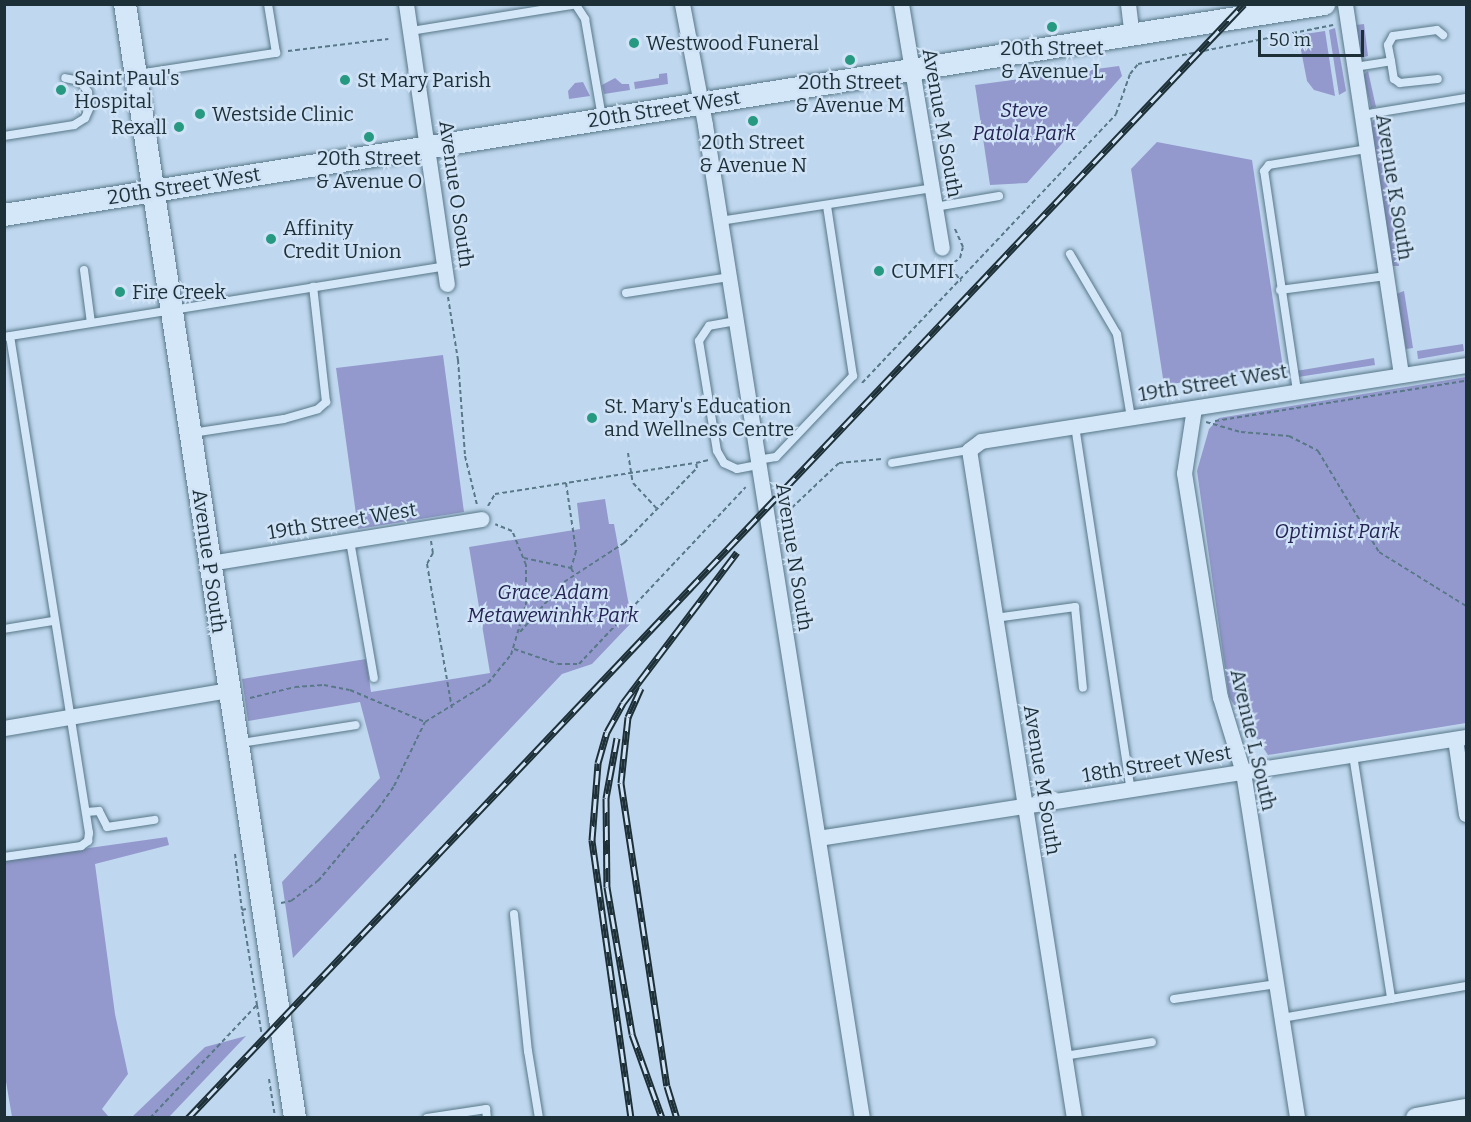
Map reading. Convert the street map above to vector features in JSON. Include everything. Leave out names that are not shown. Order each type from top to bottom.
[{"type":"main road","name":"Avenue P South","points":[[125,4],[237,744],[253,908],[295,1118]]},
{"type":"main road","name":"20th Street West","points":[[4,214],[1324,4]]},
{"type":"street","name":"Avenue O South","points":[[406,4],[429,146],[447,284]]},
{"type":"street","name":"Avenue N South","points":[[682,4],[720,221],[862,1118]]},
{"type":"street","name":"Avenue M South","points":[[901,4],[942,248]]},
{"type":"street","points":[[1128,4],[1132,35]]},
{"type":"street","name":"Avenue K South","points":[[1345,4],[1401,375]]},
{"type":"street","name":"19th Street West","points":[[969,450],[981,441],[1467,365]]},
{"type":"street","name":"Avenue L South","points":[[1194,408],[1189,425],[1186,484],[1220,697],[1243,772],[1297,1118]]},
{"type":"street","name":"Avenue M South","points":[[969,450],[1074,1118]]},
{"type":"street","name":"19th Street West","points":[[210,563],[481,519]]},
{"type":"street","points":[[4,728],[69,717],[229,697]]},
{"type":"street","points":[[1461,738],[1467,814]]},
{"type":"street","name":"18th Street West","points":[[818,838],[1461,738]]},
{"type":"street","points":[[1416,1118],[1467,1109]]},
{"type":"lane","points":[[136,74],[276,53],[268,4]]},
{"type":"lane","points":[[411,31],[545,7],[576,4],[585,19],[602,119]]},
{"type":"lane","points":[[1438,79],[1400,83],[1394,79],[1388,45],[1393,36],[1437,30],[1443,35]]},
{"type":"lane","points":[[1355,67],[1391,61]]},
{"type":"lane","points":[[4,136],[74,125],[85,118],[90,107],[88,92],[80,81],[65,78]]},
{"type":"lane","points":[[1362,115],[1467,99]]},
{"type":"lane","points":[[1297,392],[1264,171],[1269,165],[1367,149]]},
{"type":"lane","points":[[720,221],[932,188]]},
{"type":"lane","points":[[935,207],[999,196]]},
{"type":"lane","points":[[736,321],[710,326],[699,341],[721,458],[737,470],[776,457],[853,376],[827,206]]},
{"type":"lane","points":[[1070,254],[1117,334],[1131,418]]},
{"type":"lane","points":[[4,857],[81,846],[88,841],[89,833],[7,336],[445,266]]},
{"type":"lane","points":[[84,270],[91,323]]},
{"type":"lane","points":[[1280,290],[1386,276]]},
{"type":"lane","points":[[626,293],[729,277]]},
{"type":"lane","points":[[190,433],[284,419],[318,409],[326,402],[313,287]]},
{"type":"lane","points":[[1075,426],[1131,790]]},
{"type":"lane","points":[[889,461],[969,450]]},
{"type":"lane","points":[[350,541],[374,678]]},
{"type":"lane","points":[[995,618],[1074,607],[1083,688]]},
{"type":"lane","points":[[4,629],[53,621]]},
{"type":"lane","points":[[237,744],[356,725]]},
{"type":"lane","points":[[1353,755],[1391,999]]},
{"type":"lane","points":[[86,812],[99,811],[107,827],[154,820]]},
{"type":"lane","points":[[514,914],[528,1052],[539,1118]]},
{"type":"lane","points":[[1174,999],[1277,984]]},
{"type":"lane","points":[[1282,1018],[1467,986]]},
{"type":"lane","points":[[1064,1056],[1152,1042]]},
{"type":"lane","points":[[427,1118],[486,1109],[487,1118]]},
{"type":"path","points":[[1155,58],[1348,23]]},
{"type":"path","points":[[276,53],[388,39]]},
{"type":"path","points":[[952,223],[963,247],[960,258],[948,267],[961,281]]},
{"type":"path","points":[[448,309],[459,360],[465,456],[481,519]]},
{"type":"path","points":[[1189,425],[1467,381]]},
{"type":"path","points":[[1211,421],[1240,432],[1289,436],[1318,451],[1379,552],[1467,606]]},
{"type":"path","points":[[628,453],[633,483],[657,509]]},
{"type":"path","points":[[481,519],[495,494],[721,458]]},
{"type":"path","points":[[768,531],[839,463],[889,461]]},
{"type":"path","points":[[520,632],[574,574],[611,553],[657,509],[697,468],[696,463]]},
{"type":"path","points":[[566,483],[576,551],[571,568],[574,574]]},
{"type":"path","points":[[253,908],[291,901],[318,881],[394,786],[425,722],[452,708],[488,683],[514,649],[526,604],[524,558],[512,531],[481,519]]},
{"type":"path","points":[[428,528],[434,553],[427,564],[452,708]]},
{"type":"path","points":[[524,558],[571,568]]},
{"type":"path","points":[[229,697],[295,687],[324,686],[350,690],[425,722]]},
{"type":"path","points":[[234,851],[253,908],[257,1005],[263,1038]]},
{"type":"path","points":[[150,1118],[257,1005]]},
{"type":"path","points":[[269,1073],[275,1118]]},
{"type":"green space","points":[[1364,24],[1368,56],[1361,58],[1356,25]]},
{"type":"green space","points":[[1335,28],[1346,91],[1339,95],[1329,30]]},
{"type":"green space","points":[[1325,31],[1335,96],[1314,90],[1307,81],[1298,35]]},
{"type":"green space","name":"Steve Patola Park","points":[[1119,66],[1122,76],[1027,183],[990,185],[975,85]]},
{"type":"green space","points":[[1368,71],[1376,107],[1371,108],[1363,75]]},
{"type":"green space","points":[[667,73],[668,84],[635,89],[634,82],[659,78],[659,74]]},
{"type":"green space","points":[[615,78],[622,84],[629,84],[630,90],[604,94],[602,85]]},
{"type":"green space","points":[[583,82],[590,96],[569,99],[568,91],[575,83]]},
{"type":"green space","points":[[1374,119],[1378,119],[1399,266],[1392,266],[1371,125]]},
{"type":"green space","points":[[1157,142],[1252,160],[1283,368],[1164,385],[1131,169]]},
{"type":"green space","points":[[1404,291],[1413,348],[1406,349],[1396,294]]},
{"type":"green space","points":[[1463,344],[1464,351],[1418,359],[1417,351]]},
{"type":"green space","points":[[443,355],[464,512],[358,529],[336,368]]},
{"type":"green space","points":[[1374,358],[1375,365],[1298,377],[1296,371]]},
{"type":"green space","name":"Optimist Park","points":[[1466,377],[1466,723],[1268,755],[1229,697],[1197,471],[1209,429],[1219,418]]},
{"type":"green space","name":"Grace Adam Metawewinhk Park","points":[[605,499],[609,524],[614,524],[632,622],[592,664],[562,674],[293,958],[282,882],[380,778],[360,702],[248,721],[242,679],[366,659],[371,692],[490,673],[469,547],[580,529],[577,503]]},
{"type":"green space","points":[[167,837],[169,845],[95,864],[115,1014],[128,1074],[102,1109],[109,1117],[12,1117],[4,1070],[4,860]]},
{"type":"green space","points":[[246,1036],[169,1117],[132,1117],[205,1047]]},
{"type":"railway","points":[[188,1118],[1244,4]]},
{"type":"railway","points":[[631,1118],[592,840],[598,763],[607,732],[623,703],[737,552]]},
{"type":"railway","points":[[641,688],[628,717],[621,783],[667,1086],[677,1118]]},
{"type":"railway","points":[[617,738],[606,798],[607,887],[632,1034],[662,1118]]},
{"type":"place","name":"20th Street & Avenue L","points":[[1052,27]]},
{"type":"place","name":"Westwood Funeral","points":[[634,43]]},
{"type":"place","name":"20th Street & Avenue M","points":[[850,60]]},
{"type":"place","name":"St Mary Parish","points":[[345,80]]},
{"type":"place","name":"Saint Paul's Hospital","points":[[61,90]]},
{"type":"place","name":"Westside Clinic","points":[[200,114]]},
{"type":"place","name":"20th Street & Avenue N","points":[[753,121]]},
{"type":"place","name":"Rexall","points":[[179,127]]},
{"type":"place","name":"20th Street & Avenue O","points":[[369,137]]},
{"type":"place","name":"Affinity Credit Union","points":[[271,239]]},
{"type":"place","name":"CUMFI","points":[[879,271]]},
{"type":"place","name":"Fire Creek","points":[[120,292]]},
{"type":"place","name":"St. Mary's Education and Wellness Centre","points":[[592,418]]}]
